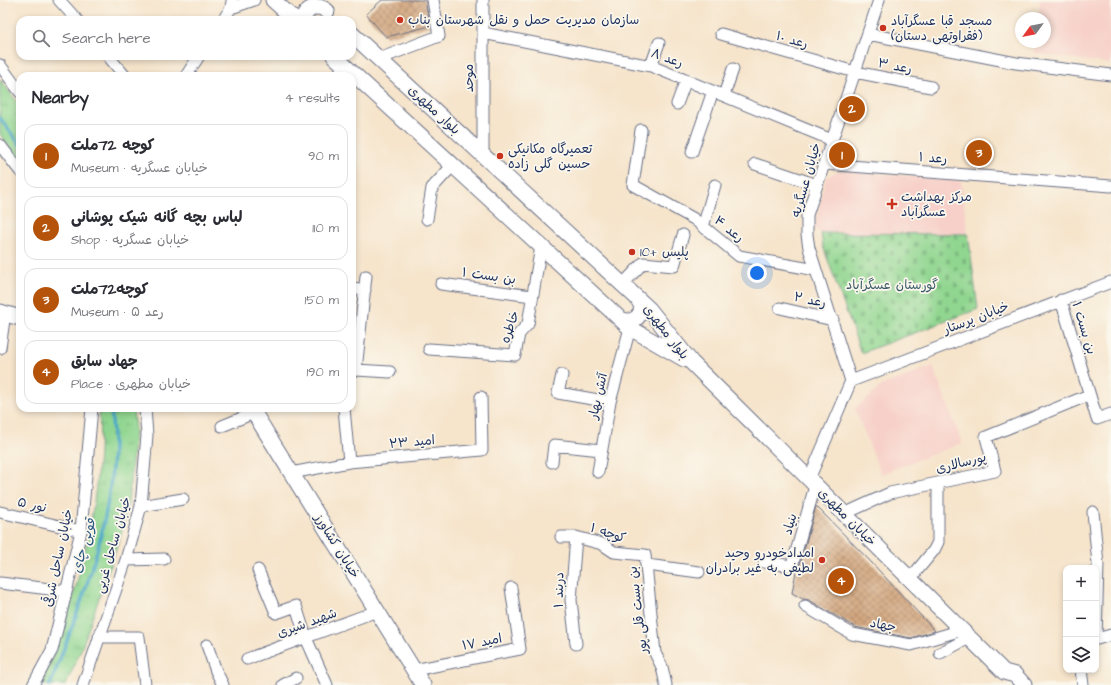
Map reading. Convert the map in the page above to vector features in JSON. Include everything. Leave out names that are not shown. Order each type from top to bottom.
[{"type":"main road","points":[[273,0],[291,16]]},
{"type":"main road","points":[[315,0],[332,15]]},
{"type":"main road","points":[[304,16],[313,8],[323,8],[332,15]]},
{"type":"main road","name":"بلوار مطهری","points":[[356,38],[649,309],[690,362]]},
{"type":"main road","name":"بلوار مطهری","points":[[336,60],[341,71]]},
{"type":"main road","name":"بلوار مطهری","points":[[356,84],[453,165],[625,323],[690,362]]},
{"type":"main road","points":[[625,323],[636,319],[639,315],[642,306],[637,298]]},
{"type":"main road","points":[[2,313],[16,317]]},
{"type":"main road","name":"خیابان مطهری","points":[[690,362],[965,634],[1005,678],[1014,675],[1024,685]]},
{"type":"main road","name":"خیابان کشاورز","points":[[254,412],[423,685]]},
{"type":"street","points":[[59,0],[73,16]]},
{"type":"street","points":[[225,16],[231,4],[254,0]]},
{"type":"street","points":[[379,58],[439,36],[433,0]]},
{"type":"street","name":"موحد","points":[[483,0],[483,155]]},
{"type":"street","name":"خیابان عسگریه","points":[[851,381],[816,270],[810,248],[807,225],[809,210],[817,185],[879,0]]},
{"type":"street","name":"رعد ۸","points":[[483,33],[651,66],[832,140]]},
{"type":"street","name":"رعد ۱۰","points":[[721,34],[855,72]]},
{"type":"street","points":[[868,34],[1016,63],[1111,75]]},
{"type":"street","points":[[651,66],[659,43]]},
{"type":"street","points":[[111,60],[122,72]]},
{"type":"street","points":[[189,72],[196,60]]},
{"type":"street","points":[[0,65],[16,87]]},
{"type":"street","points":[[692,152],[718,93],[733,69]]},
{"type":"street","name":"رعد ۳","points":[[855,72],[931,87]]},
{"type":"street","points":[[677,104],[686,80]]},
{"type":"street","name":"رعد ۴","points":[[641,130],[633,185],[694,219],[739,256],[816,270]]},
{"type":"street","points":[[0,145],[16,166]]},
{"type":"street","points":[[754,164],[817,185]]},
{"type":"street","name":"رعد ۱","points":[[824,164],[1111,186]]},
{"type":"street","points":[[427,219],[432,188],[453,165]]},
{"type":"street","points":[[703,227],[715,185]]},
{"type":"street","points":[[623,284],[643,263],[674,266],[683,235]]},
{"type":"street","name":"خاطره","points":[[428,349],[515,355],[519,334],[528,324],[541,246]]},
{"type":"street","points":[[356,356],[366,276]]},
{"type":"street","name":"خیابان پرستار","points":[[851,381],[1111,282]]},
{"type":"street","name":"بن بست ۱","points":[[441,284],[532,296]]},
{"type":"street","points":[[356,289],[365,290]]},
{"type":"street","name":"بن بست ۱","points":[[1061,300],[1097,419],[1111,414]]},
{"type":"street","name":"رعد ۲","points":[[780,308],[833,320]]},
{"type":"street","points":[[0,348],[2,313]]},
{"type":"street","name":"آتش بهار","points":[[598,472],[625,323]]},
{"type":"street","points":[[356,371],[390,372]]},
{"type":"street","points":[[562,375],[558,393],[610,402]]},
{"type":"street","points":[[812,483],[851,381]]},
{"type":"street","name":"پورسالاری","points":[[844,514],[890,493],[995,471],[986,437],[1089,395]]},
{"type":"street","name":"امید ۲۳","points":[[292,473],[349,462],[482,450],[481,397]]},
{"type":"street","name":"خیابان ساحل شرقی","points":[[33,685],[52,650],[81,531],[92,412]]},
{"type":"street","name":"خیابان ساحل غربی","points":[[83,685],[126,560],[141,506],[147,435],[145,412]]},
{"type":"street","points":[[222,426],[249,412]]},
{"type":"street","points":[[344,412],[349,462]]},
{"type":"street","points":[[552,462],[554,445],[601,450]]},
{"type":"street","name":"بنیاد","points":[[764,562],[792,566],[812,483]]},
{"type":"street","points":[[910,579],[934,550],[938,542],[938,483]]},
{"type":"street","points":[[141,506],[183,499]]},
{"type":"street","name":"نور ۵","points":[[0,512],[81,531]]},
{"type":"street","points":[[1093,512],[1098,564],[1097,637]]},
{"type":"street","name":"کوچه ۱","points":[[562,537],[576,537],[602,544],[614,552],[699,572]]},
{"type":"street","name":"دربند ۱","points":[[576,537],[571,600],[576,644]]},
{"type":"street","points":[[126,560],[164,559]]},
{"type":"street","name":"بن بست قلی پور","points":[[646,560],[655,653],[662,667],[666,685]]},
{"type":"street","points":[[258,570],[276,613],[296,606],[306,638],[327,685]]},
{"type":"street","points":[[0,583],[66,591]]},
{"type":"street","name":"امید ۱۷","points":[[414,670],[520,649],[511,588]]},
{"type":"street","name":"جهاد","points":[[804,606],[852,634],[911,645],[965,634]]},
{"type":"street","name":"شهید شیری","points":[[247,659],[377,611]]},
{"type":"street","points":[[940,653],[965,634]]},
{"type":"street","points":[[1099,638],[1111,635]]},
{"type":"street","points":[[100,637],[139,637],[145,685]]},
{"type":"street","points":[[207,645],[216,671],[223,685]]},
{"type":"street","points":[[1081,673],[1083,685]]},
{"type":"street","points":[[283,685],[296,678]]},
{"type":"shaded area","points":[[1040,0],[1111,0],[1111,64],[1034,53],[1035,48],[1051,48],[1051,12],[1039,12]]},
{"type":"shaded area","name":"مرکز بهداشت عسگرآباد","points":[[839,170],[961,181],[968,235],[821,233],[814,228],[826,178]]},
{"type":"shaded area","points":[[933,366],[962,443],[881,474],[855,409],[883,385]]},
{"type":"green space","points":[[0,79],[16,101],[16,156],[0,134]]},
{"type":"green space","name":"گورستان عسگرآباد","points":[[821,233],[968,234],[978,309],[861,353],[823,246]]},
{"type":"green space","points":[[99,412],[133,412],[135,431],[128,503],[121,535],[81,650],[66,685],[41,685],[62,633],[86,546],[95,490],[100,435]]},
{"type":"building","name":"سازمان مدیریت حمل و نقل شهرستان بناب","points":[[382,0],[425,0],[430,26],[386,37],[366,14]]},
{"type":"building","points":[[816,506],[871,562],[935,631],[911,638],[855,627],[809,600],[803,599],[792,593],[796,572],[799,568]]},
{"type":"waterway","name":"قوبی چای","points":[[0,118],[16,140]]},
{"type":"waterway","name":"قوبی چای","points":[[50,685],[93,566],[108,503],[112,472],[113,437],[111,412]]},
{"type":"place","name":"سازمان مدیریت حمل و نقل شهرستان بناب","points":[[400,20]]},
{"type":"place","name":"مسجد قبا عسگرآباد (فقراوتهی دستان)","points":[[883,28]]},
{"type":"place","name":"لباس بچه گانه شیک پوشانی","points":[[852,109]]},
{"type":"place","name":"کوچه72ملت","points":[[979,153]]},
{"type":"place","name":"کوچه 72ملت","points":[[842,155]]},
{"type":"place","name":"تعمیرگاه مکانیکی حسین گلی زاده","points":[[500,156]]},
{"type":"place","name":"مرکز بهداشت عسگرآباد","points":[[892,204]]},
{"type":"place","name":"پلیس +10","points":[[632,252]]},
{"type":"place","name":"امدادخودرو وحید لطیفی به غیر برادران","points":[[822,560]]},
{"type":"place","name":"جهاد سابق","points":[[841,581]]}]
